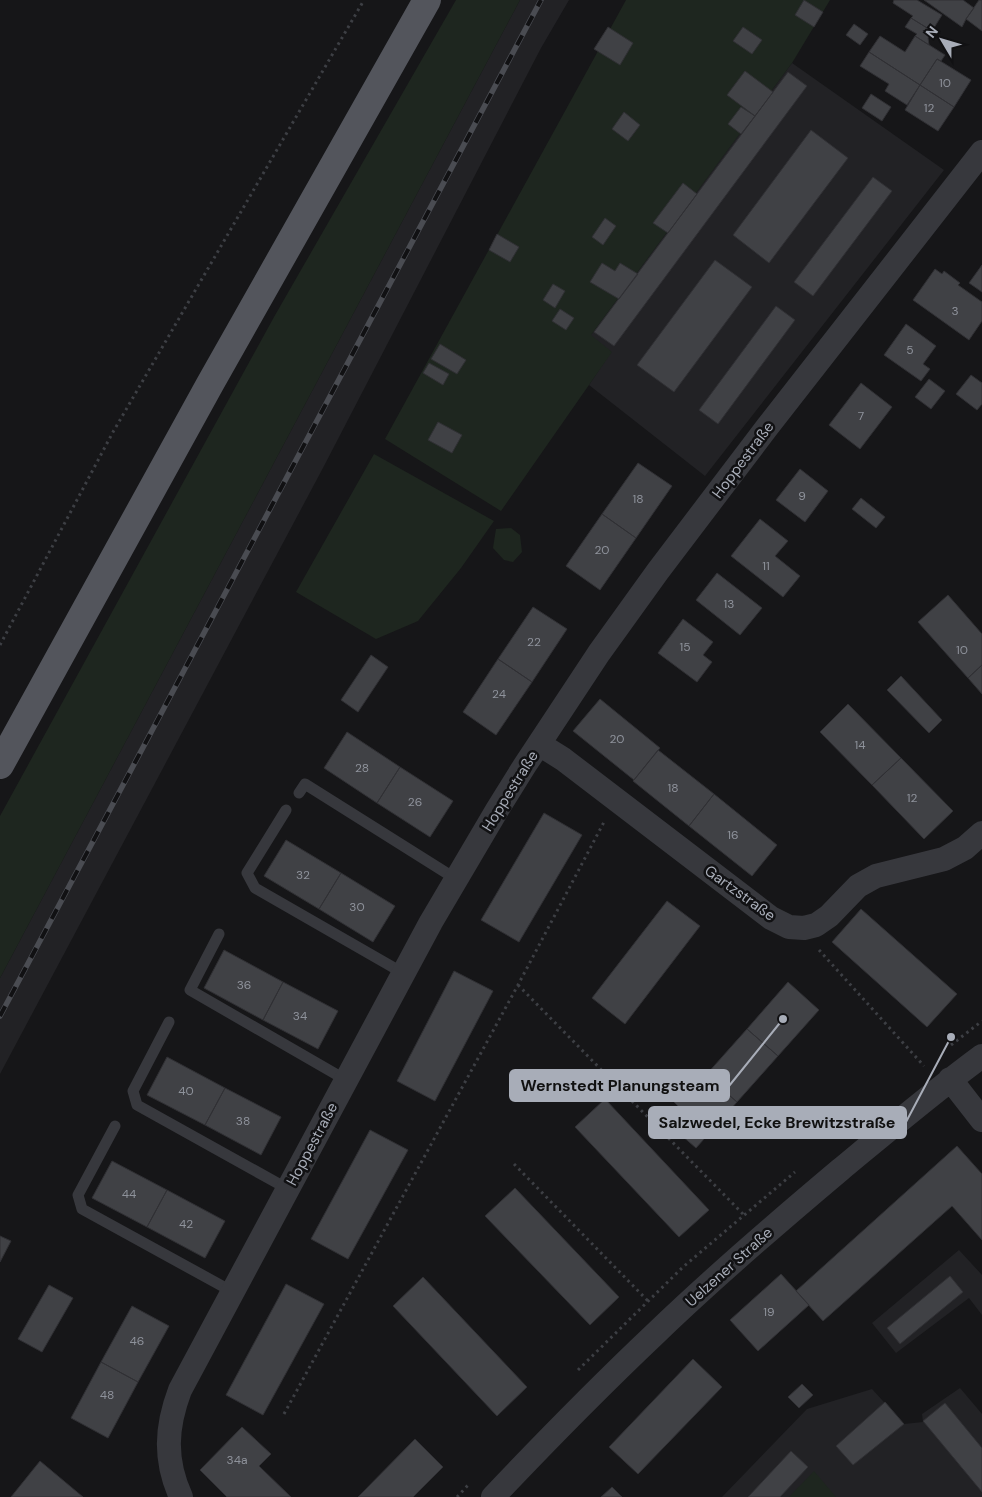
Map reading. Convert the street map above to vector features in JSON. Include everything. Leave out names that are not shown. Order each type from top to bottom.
[{"type":"main road","points":[[0,765],[210,384],[427,0]]},
{"type":"street","name":"Hoppestraße","points":[[181,1497],[173,1480],[169,1458],[168,1433],[173,1409],[187,1377],[403,973],[497,810],[599,653],[658,571],[774,418],[982,152]]},
{"type":"street","name":"Gartzstraße","points":[[539,744],[563,759],[771,918],[788,927],[804,928]]},
{"type":"street","points":[[804,928],[816,925],[829,916],[858,886],[876,876],[944,859],[965,848],[982,834]]},
{"type":"street","name":"Uelzener Straße","points":[[493,1497],[611,1376],[703,1289],[795,1208],[950,1080],[982,1056]]},
{"type":"street","points":[[950,1080],[982,1120]]},
{"type":"lane","points":[[299,793],[305,784],[456,879]]},
{"type":"lane","points":[[286,810],[247,873],[255,888],[403,973]]},
{"type":"lane","points":[[219,934],[190,990],[346,1080]]},
{"type":"lane","points":[[169,1022],[133,1091],[137,1105],[288,1189]]},
{"type":"lane","points":[[114,1126],[78,1195],[82,1210],[233,1292]]},
{"type":"path","points":[[0,645],[114,432],[364,0]]},
{"type":"path","points":[[284,1414],[518,985],[616,799]]},
{"type":"path","points":[[804,928],[820,952],[924,1066]]},
{"type":"path","points":[[518,985],[744,1215]]},
{"type":"path","points":[[514,1164],[648,1301]]},
{"type":"shaded area","points":[[456,0],[520,0],[0,978],[0,816],[274,317]]},
{"type":"shaded area","points":[[520,0],[569,0],[541,48],[324,466],[0,1074],[0,978]]},
{"type":"shaded area","points":[[626,0],[830,0],[792,63],[591,335],[612,352],[501,511],[385,439]]},
{"type":"shaded area","points":[[792,63],[944,170],[705,476],[589,385],[611,352],[590,336]]},
{"type":"shaded area","points":[[374,454],[494,521],[461,568],[418,621],[376,639],[296,592]]},
{"type":"shaded area","points":[[511,528],[520,535],[522,552],[513,562],[504,560],[493,548],[496,529]]},
{"type":"shaded area","points":[[959,1250],[982,1275],[982,1315],[969,1298],[896,1353],[872,1323]]},
{"type":"shaded area","points":[[960,1388],[982,1414],[982,1497],[722,1497],[807,1409],[872,1389],[904,1424],[923,1422],[922,1414]]},
{"type":"shaded area","points":[[814,1471],[836,1497],[789,1497]]},
{"type":"building","points":[[804,0],[823,12],[814,27],[795,15]]},
{"type":"building","points":[[894,0],[917,0],[942,15],[932,31],[911,18],[913,16],[893,3]]},
{"type":"building","points":[[924,0],[963,0],[974,8],[962,27]]},
{"type":"building","points":[[979,0],[982,0],[982,31],[966,19]]},
{"type":"building","points":[[911,18],[932,31],[928,38],[929,45],[915,36],[917,34],[905,27]]},
{"type":"building","points":[[854,24],[868,34],[860,45],[846,35]]},
{"type":"building","points":[[608,27],[633,43],[620,65],[594,49]]},
{"type":"building","points":[[743,27],[762,40],[752,54],[733,41]]},
{"type":"building","points":[[880,36],[905,52],[915,36],[945,55],[941,61],[937,59],[920,85],[869,52]]},
{"type":"building","points":[[869,52],[920,85],[907,105],[885,91],[889,84],[860,66]]},
{"type":"building","points":[[937,59],[971,80],[954,107],[920,85]]},
{"type":"building","points":[[745,71],[773,92],[755,116],[727,95]]},
{"type":"building","points":[[788,72],[807,86],[614,346],[594,332]]},
{"type":"building","points":[[920,85],[954,107],[938,131],[905,110]]},
{"type":"building","points":[[871,94],[891,107],[882,121],[862,108]]},
{"type":"building","points":[[741,107],[755,116],[741,134],[728,124]]},
{"type":"building","points":[[624,112],[640,125],[628,141],[612,129]]},
{"type":"building","points":[[811,130],[848,158],[769,263],[733,235]]},
{"type":"building","points":[[873,177],[892,191],[813,296],[794,282]]},
{"type":"building","points":[[683,183],[697,194],[668,233],[653,223]]},
{"type":"building","points":[[605,218],[616,226],[603,245],[592,237]]},
{"type":"building","points":[[497,234],[519,247],[510,262],[489,250]]},
{"type":"building","points":[[715,260],[752,287],[674,392],[637,365]]},
{"type":"building","points":[[602,263],[615,271],[620,263],[638,274],[619,299],[590,282]]},
{"type":"building","points":[[982,265],[982,292],[969,283]]},
{"type":"building","points":[[935,269],[942,274],[944,271],[960,283],[958,285],[982,302],[982,321],[969,340],[913,300]]},
{"type":"building","points":[[553,284],[565,291],[555,308],[543,300]]},
{"type":"building","points":[[776,306],[795,320],[718,424],[699,410]]},
{"type":"building","points":[[560,309],[574,318],[566,330],[552,321]]},
{"type":"building","points":[[906,324],[936,346],[923,364],[930,369],[921,381],[884,355]]},
{"type":"building","points":[[440,344],[466,360],[457,374],[431,359]]},
{"type":"building","points":[[429,363],[449,374],[443,385],[423,373]]},
{"type":"building","points":[[971,375],[982,383],[982,404],[977,410],[956,394]]},
{"type":"building","points":[[929,379],[945,391],[931,409],[915,397]]},
{"type":"building","points":[[861,383],[892,407],[860,449],[829,425]]},
{"type":"building","points":[[438,422],[462,435],[452,453],[428,440]]},
{"type":"building","points":[[638,463],[672,486],[636,538],[602,514]]},
{"type":"building","points":[[800,469],[828,491],[805,522],[776,500]]},
{"type":"building","points":[[861,498],[885,517],[876,528],[852,509]]},
{"type":"building","points":[[602,514],[636,538],[600,590],[566,566]]},
{"type":"building","points":[[760,519],[788,541],[775,556],[800,576],[783,597],[731,556]]},
{"type":"building","points":[[717,573],[762,608],[740,635],[696,600]]},
{"type":"building","points":[[948,595],[982,634],[982,665],[968,678],[918,622]]},
{"type":"building","points":[[533,607],[567,629],[532,682],[498,659]]},
{"type":"building","points":[[683,619],[713,642],[703,655],[712,662],[697,682],[658,653]]},
{"type":"building","points":[[371,655],[388,667],[358,712],[341,700]]},
{"type":"building","points":[[498,659],[532,682],[496,735],[463,712]]},
{"type":"building","points":[[982,665],[982,694],[968,678]]},
{"type":"building","points":[[901,676],[942,720],[929,733],[887,690]]},
{"type":"building","points":[[600,699],[660,748],[634,780],[573,731]]},
{"type":"building","points":[[848,704],[901,758],[872,785],[820,732]]},
{"type":"building","points":[[347,732],[400,767],[377,803],[324,768]]},
{"type":"building","points":[[658,750],[714,794],[689,826],[633,781]]},
{"type":"building","points":[[901,758],[953,811],[924,839],[872,785]]},
{"type":"building","points":[[400,767],[453,801],[430,837],[377,803]]},
{"type":"building","points":[[714,794],[777,845],[752,876],[689,826]]},
{"type":"building","points":[[544,813],[582,835],[519,942],[481,920]]},
{"type":"building","points":[[286,840],[341,873],[319,909],[264,876]]},
{"type":"building","points":[[341,873],[395,906],[373,942],[319,909]]},
{"type":"building","points":[[667,901],[700,926],[625,1024],[592,998]]},
{"type":"building","points":[[861,909],[957,994],[927,1027],[832,942]]},
{"type":"building","points":[[224,950],[283,982],[263,1020],[204,988]]},
{"type":"building","points":[[454,971],[493,991],[435,1101],[397,1081]]},
{"type":"building","points":[[283,982],[338,1011],[318,1049],[263,1020]]},
{"type":"building","points":[[788,982],[819,1010],[778,1056],[747,1029]]},
{"type":"building","points":[[747,1029],[778,1056],[737,1102],[706,1075]]},
{"type":"building","points":[[167,1057],[225,1088],[205,1125],[147,1095]]},
{"type":"building","points":[[706,1075],[737,1102],[696,1148],[665,1121],[678,1106],[672,1100],[681,1088],[688,1095]]},
{"type":"building","points":[[225,1088],[281,1117],[261,1155],[205,1125]]},
{"type":"building","points":[[605,1099],[709,1210],[679,1237],[575,1127]]},
{"type":"building","points":[[370,1130],[408,1150],[348,1259],[311,1239]]},
{"type":"building","points":[[957,1146],[982,1174],[982,1240],[952,1206],[823,1321],[796,1291]]},
{"type":"building","points":[[112,1161],[167,1190],[147,1227],[92,1198]]},
{"type":"building","points":[[515,1188],[619,1297],[590,1325],[485,1216]]},
{"type":"building","points":[[167,1190],[225,1221],[205,1258],[147,1227]]},
{"type":"building","points":[[0,1236],[11,1241],[0,1262]]},
{"type":"building","points":[[781,1274],[809,1305],[758,1351],[730,1320]]},
{"type":"building","points":[[950,1276],[963,1292],[900,1344],[887,1328]]},
{"type":"building","points":[[423,1277],[527,1387],[497,1416],[393,1306]]},
{"type":"building","points":[[286,1284],[324,1304],[263,1415],[226,1395]]},
{"type":"building","points":[[49,1285],[73,1298],[42,1352],[18,1339]]},
{"type":"building","points":[[132,1306],[169,1326],[138,1382],[101,1362]]},
{"type":"building","points":[[693,1359],[722,1387],[638,1474],[609,1447]]},
{"type":"building","points":[[101,1362],[138,1382],[108,1438],[71,1418]]},
{"type":"building","points":[[802,1384],[813,1395],[799,1408],[788,1397]]},
{"type":"building","points":[[885,1402],[904,1424],[853,1465],[836,1446]]},
{"type":"building","points":[[945,1403],[982,1448],[982,1492],[923,1421]]},
{"type":"building","points":[[242,1427],[271,1454],[259,1466],[291,1497],[227,1497],[200,1470]]},
{"type":"building","points":[[415,1439],[443,1467],[413,1497],[358,1497]]},
{"type":"building","points":[[791,1451],[808,1467],[780,1497],[748,1497]]},
{"type":"building","points":[[40,1461],[83,1497],[11,1497]]},
{"type":"building","points":[[612,1487],[622,1497],[601,1497]]},
{"type":"railway","points":[[0,1016],[541,0]]},
{"type":"place","name":"Wernstedt Planungsteam","points":[[783,1019]]},
{"type":"place","name":"Salzwedel, Ecke Brewitzstraße","points":[[951,1037]]}]
